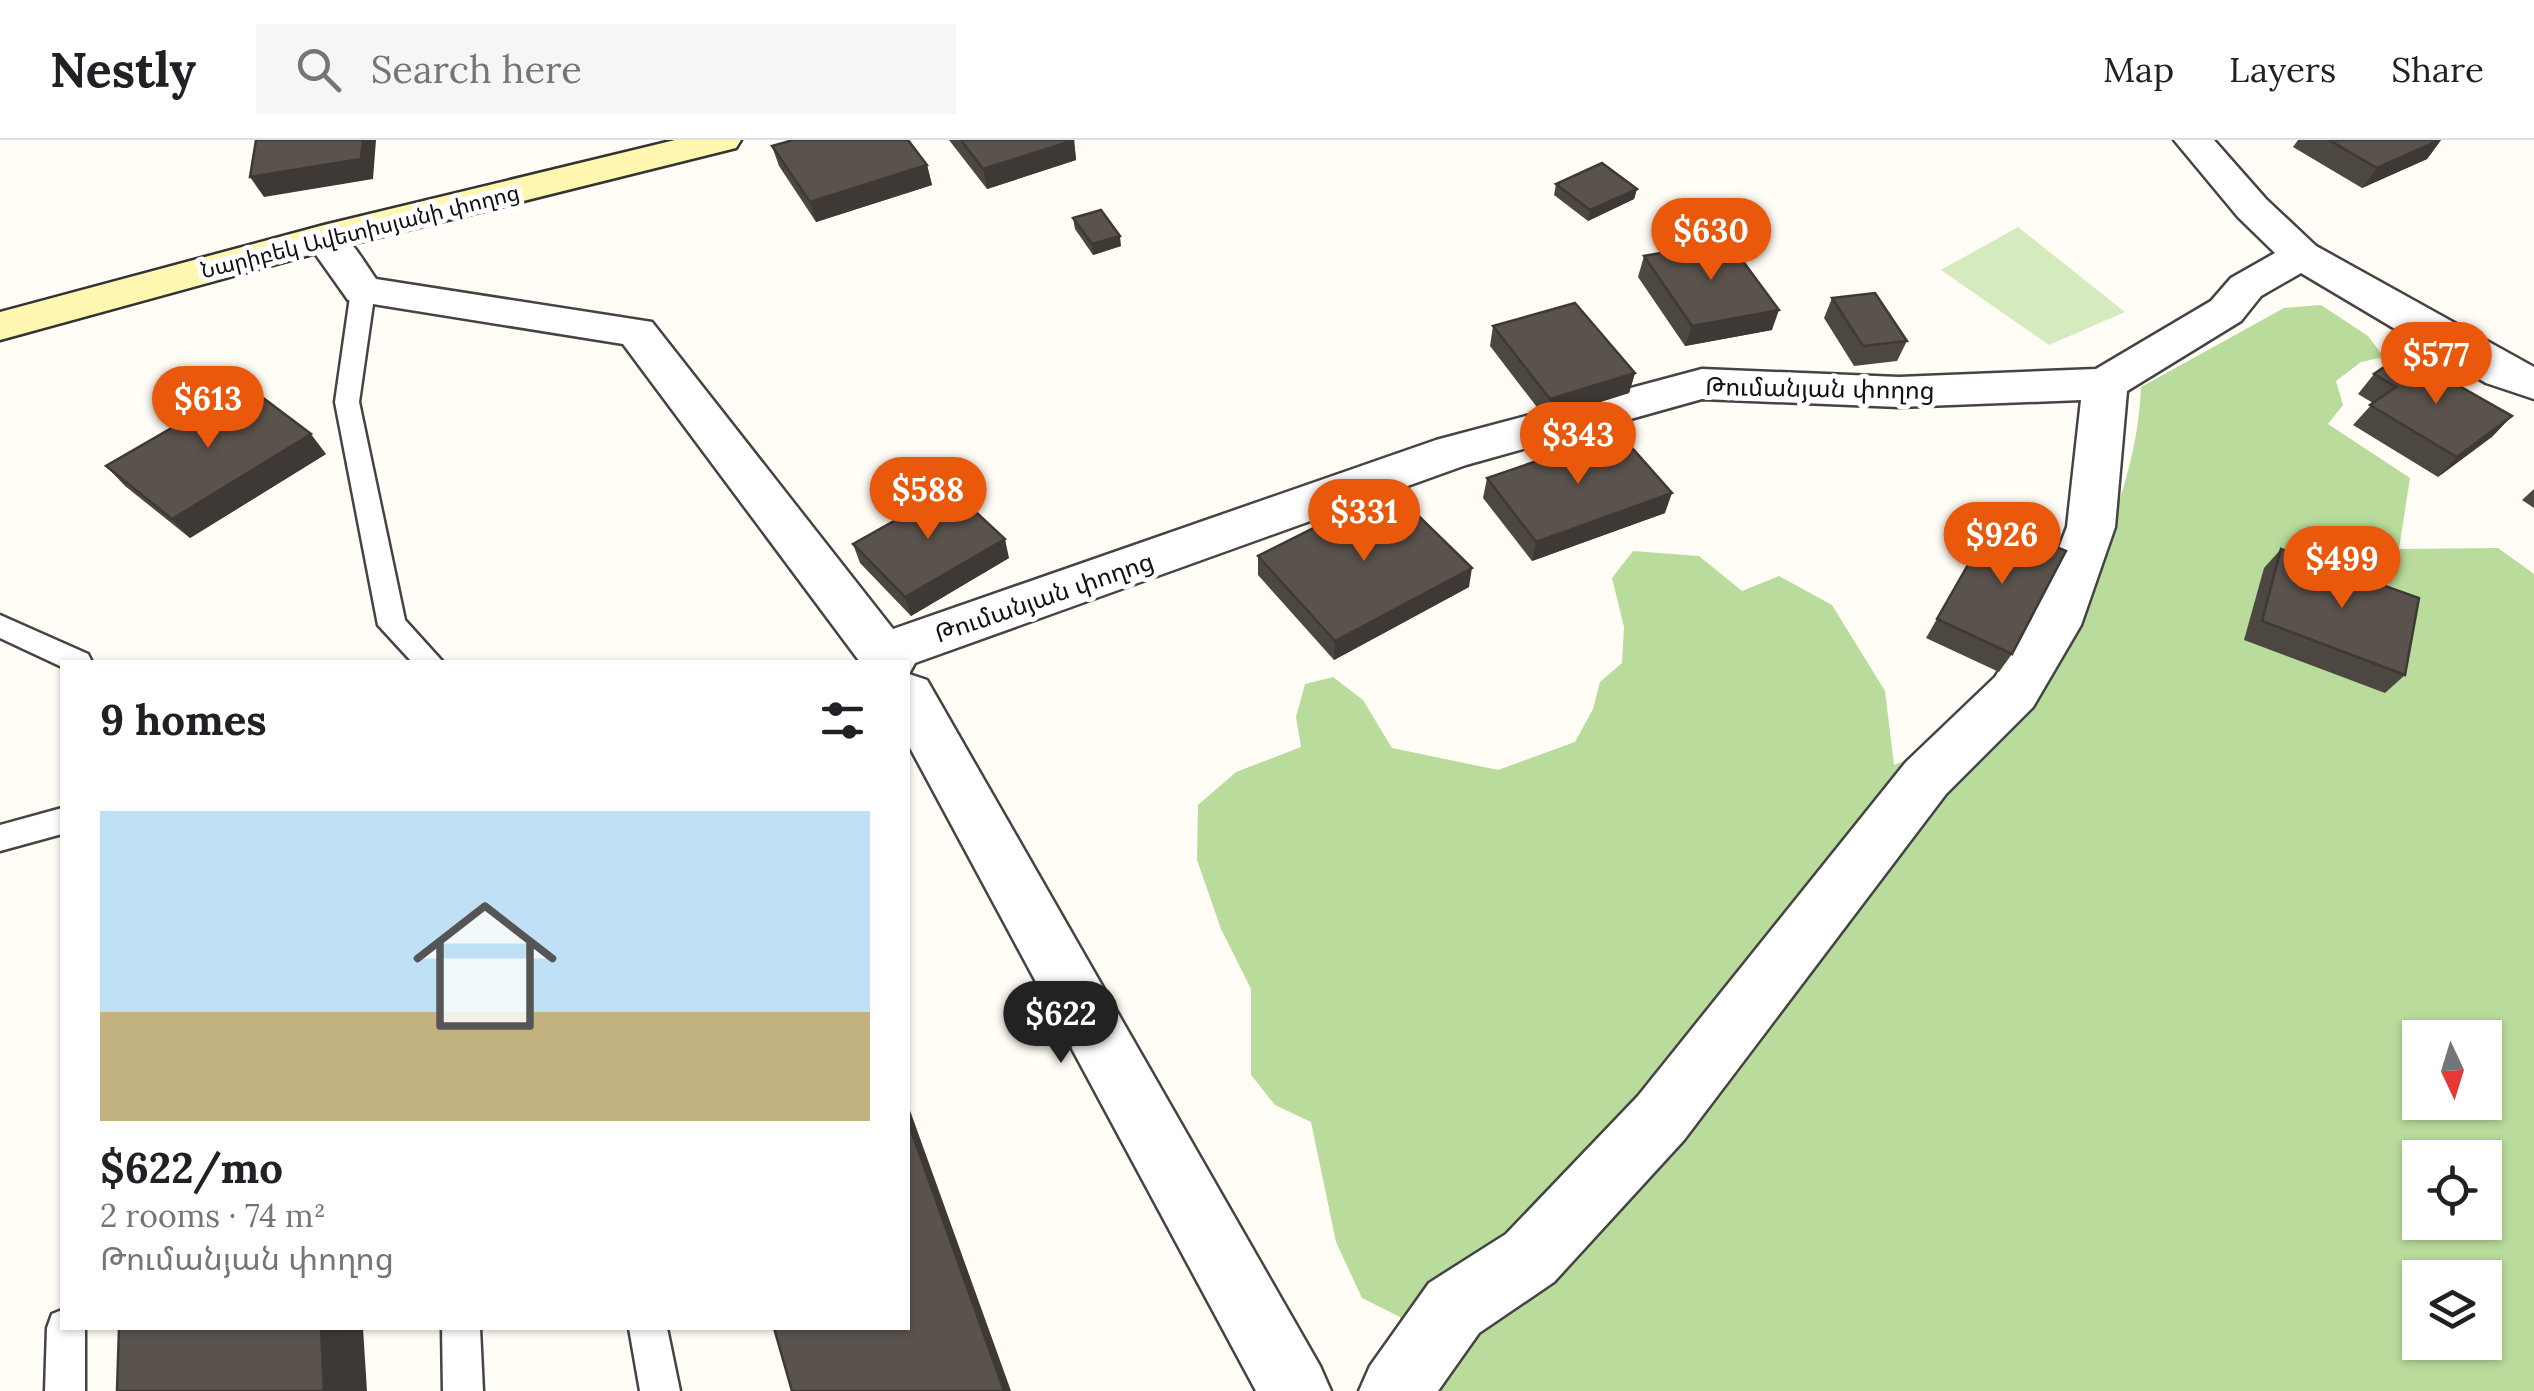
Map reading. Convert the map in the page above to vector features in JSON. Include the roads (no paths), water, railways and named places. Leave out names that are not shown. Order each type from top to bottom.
[{"type":"street","name":"Նարիբեկ Ավետիսյանի փողոց","points":[[0,326],[324,238],[722,140]]},
{"type":"street","points":[[2193,140],[2252,208],[2301,255],[2502,372],[2534,384]]},
{"type":"street","points":[[324,238],[364,290],[636,332],[886,660]]},
{"type":"street","name":"Թումանյան փողոց","points":[[910,664],[1452,452],[1702,384],[1899,392],[2104,384],[2226,311],[2246,288],[2301,255]]},
{"type":"street","points":[[1395,1391],[1454,1308],[1530,1258],[1661,1118],[1926,778],[2014,692],[2055,625],[2090,528],[2104,384]]},
{"type":"street","points":[[910,699],[1295,1391]]},
{"type":"lane","points":[[364,290],[347,402],[392,624],[427,660]]},
{"type":"lane","points":[[0,626],[74,660]]},
{"type":"lane","points":[[0,838],[60,821]]},
{"type":"lane","points":[[65,1391],[66,1330]]},
{"type":"lane","points":[[461,1330],[464,1391]]},
{"type":"lane","points":[[648,1330],[660,1391]]}]
